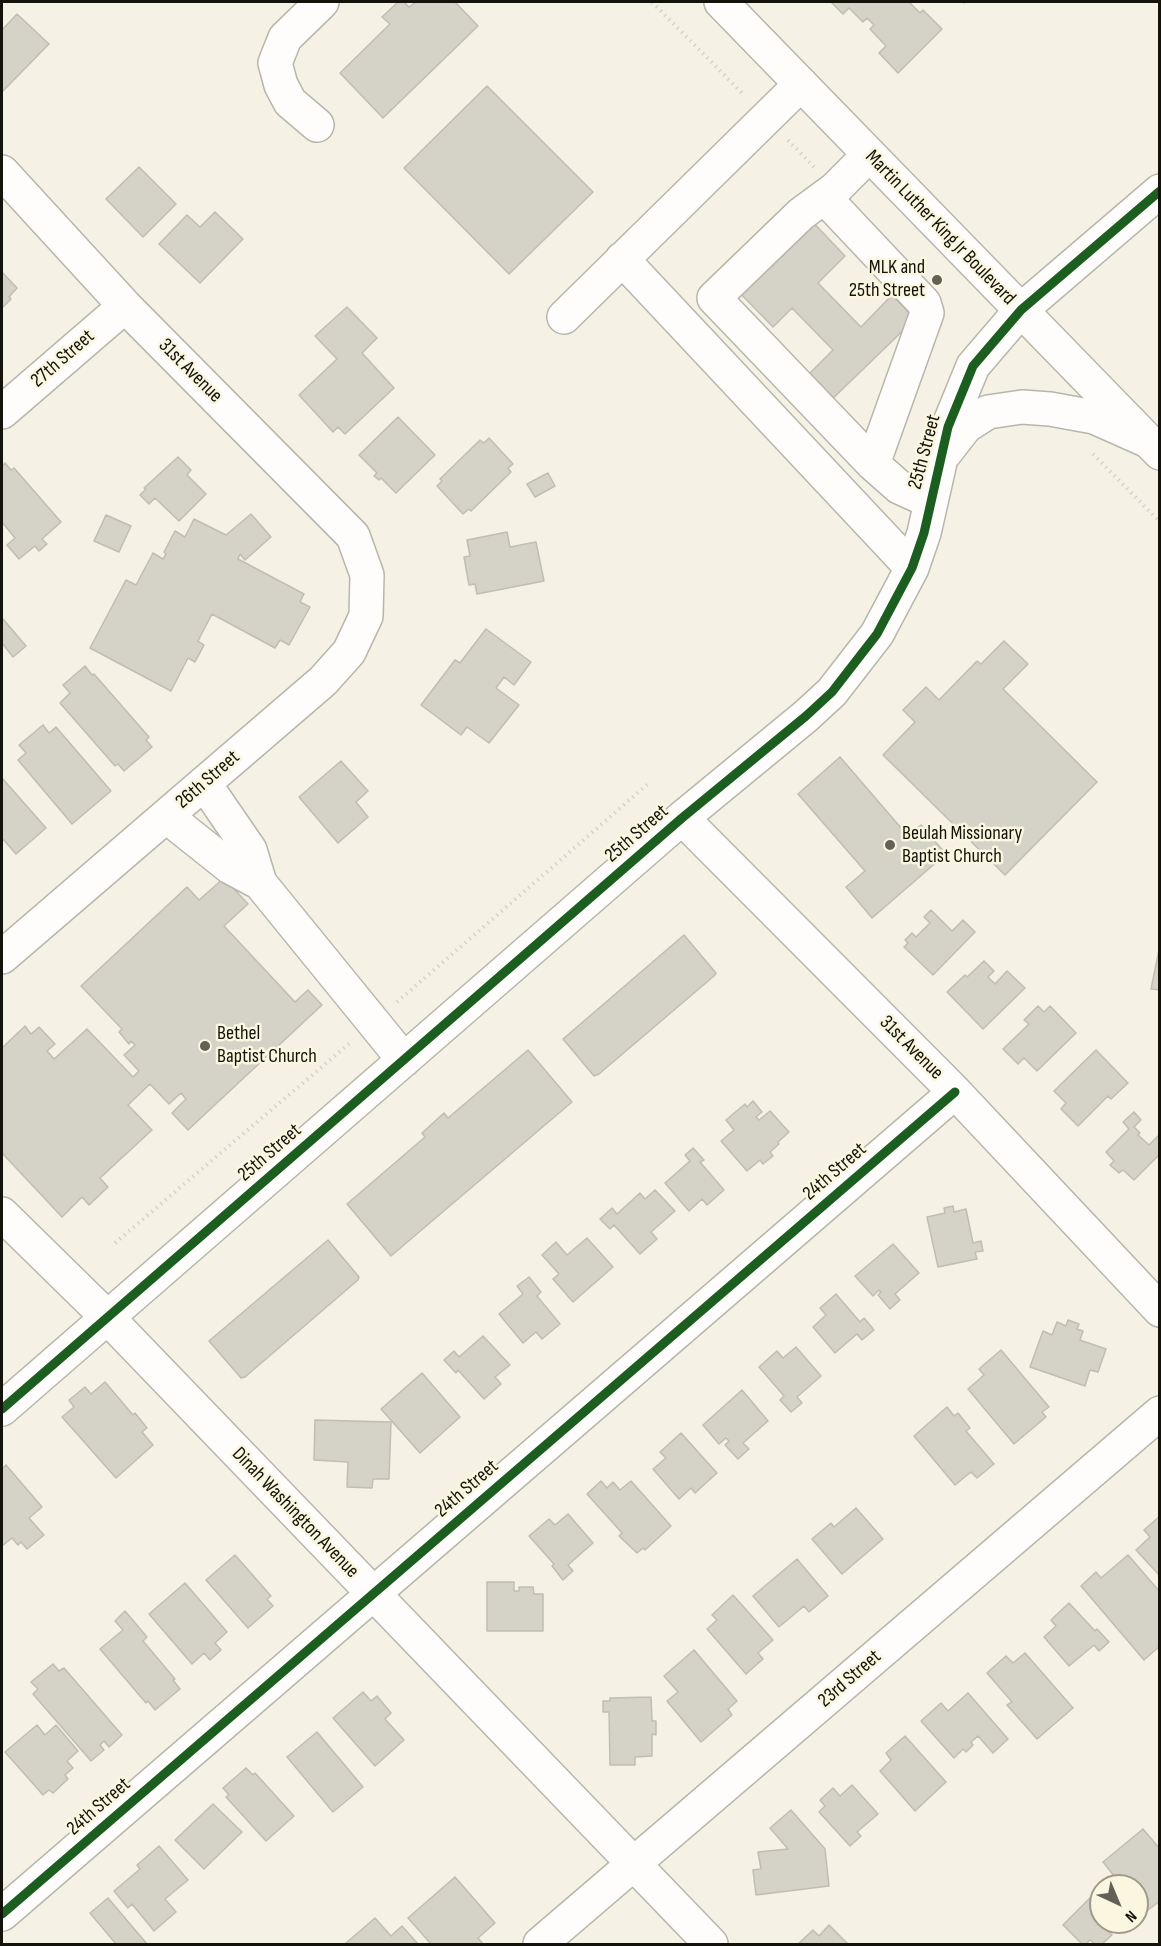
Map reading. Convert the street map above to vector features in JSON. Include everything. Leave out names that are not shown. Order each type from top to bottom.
[{"type":"street","points":[[317,124],[290,102],[281,85],[275,63],[285,38],[322,2]]},
{"type":"street","name":"Martin Luther King Jr Boulevard","points":[[721,2],[1154,447]]},
{"type":"street","points":[[564,317],[801,84]]},
{"type":"street","points":[[869,155],[835,189],[801,214],[714,298],[873,464],[899,487],[930,501]]},
{"type":"street","name":"31st Avenue","points":[[2,172],[125,306],[353,536],[367,575]]},
{"type":"street","name":"25th Street","points":[[2,1409],[682,818],[832,692],[877,634],[912,568],[924,532],[948,427],[973,366],[1021,310],[1160,191]]},
{"type":"street","points":[[824,197],[924,303],[927,314],[873,464]]},
{"type":"street","points":[[622,259],[912,568]]},
{"type":"street","name":"27th Street","points":[[2,412],[125,306]]},
{"type":"street","points":[[939,461],[966,426],[988,412],[1022,407],[1050,409],[1094,417],[1154,447]]},
{"type":"street","name":"26th Street","points":[[2,957],[323,681],[349,652],[366,615],[367,575]]},
{"type":"street","points":[[204,783],[250,850],[260,883],[404,1060]]},
{"type":"street","points":[[166,816],[230,867],[260,883]]},
{"type":"street","name":"31st Avenue","points":[[682,818],[955,1092],[1160,1310]]},
{"type":"street","name":"24th Street","points":[[2,1914],[955,1092]]},
{"type":"street","name":"Dinah Washington Avenue","points":[[2,1214],[108,1318],[632,1865],[711,1944]]},
{"type":"street","name":"23rd Street","points":[[540,1944],[1160,1413]]},
{"type":"building","points":[[398,2],[404,2],[409,7],[416,2],[455,2],[478,26],[383,118],[340,73],[390,24],[382,17]]},
{"type":"building","points":[[831,2],[909,2],[920,13],[923,10],[942,29],[898,73],[879,53],[886,46],[870,29],[874,25],[867,18],[863,22],[849,8],[843,14]]},
{"type":"building","points":[[17,14],[49,44],[2,92],[2,30]]},
{"type":"building","points":[[487,86],[593,192],[509,274],[404,168]]},
{"type":"building","points":[[139,167],[176,204],[143,237],[106,199]]},
{"type":"building","points":[[215,212],[243,239],[200,283],[159,244],[187,215],[200,227]]},
{"type":"building","points":[[808,217],[845,256],[818,283],[861,327],[892,295],[915,319],[825,406],[802,381],[833,350],[792,308],[773,327],[735,288]]},
{"type":"building","points":[[2,272],[17,288],[2,308]]},
{"type":"building","points":[[347,307],[377,338],[362,353],[394,388],[345,434],[338,427],[333,432],[299,395],[337,359],[315,336]]},
{"type":"building","points":[[398,417],[435,455],[396,493],[381,478],[379,480],[374,476],[377,473],[359,455]]},
{"type":"building","points":[[489,438],[513,464],[508,468],[511,472],[471,511],[469,509],[463,514],[437,486],[442,481],[440,479],[480,440],[484,443]]},
{"type":"building","points":[[178,457],[191,470],[187,475],[206,494],[179,521],[155,498],[149,504],[140,495],[146,489],[144,488]]},
{"type":"building","points":[[5,463],[11,470],[14,468],[61,522],[42,539],[47,544],[39,551],[35,546],[19,559],[7,545],[15,538],[2,522],[2,467]]},
{"type":"building","points":[[548,473],[555,486],[535,497],[527,484]]},
{"type":"building","points":[[251,514],[271,537],[245,560],[240,554],[238,559],[304,594],[300,602],[310,607],[289,645],[280,640],[275,648],[212,614],[198,641],[204,645],[195,662],[188,658],[171,691],[90,648],[126,580],[136,585],[153,553],[163,559],[166,554],[164,552],[175,531],[185,537],[194,519],[226,535]]},
{"type":"building","points":[[106,515],[131,526],[119,552],[94,541]]},
{"type":"building","points":[[507,532],[510,547],[536,542],[544,581],[477,594],[475,584],[469,585],[464,557],[470,556],[467,540]]},
{"type":"building","points":[[3,619],[26,646],[13,657],[2,643]]},
{"type":"building","points":[[486,629],[531,662],[514,685],[504,677],[496,688],[519,705],[489,743],[467,727],[461,735],[421,705],[455,660],[460,663]]},
{"type":"building","points":[[1004,641],[1028,664],[1003,689],[1097,782],[1005,875],[883,755],[915,722],[903,710],[926,687],[939,700],[977,661],[981,664]]},
{"type":"building","points":[[85,666],[149,737],[146,740],[152,747],[124,771],[118,764],[115,766],[60,703],[70,693],[63,685]]},
{"type":"building","points":[[43,725],[49,733],[56,727],[111,791],[72,824],[18,760],[26,753],[19,745]]},
{"type":"building","name":"Beulah Missionary Baptist Church","points":[[840,757],[908,836],[921,825],[946,854],[872,918],[846,887],[865,871],[798,794]]},
{"type":"building","points":[[341,761],[368,791],[356,802],[368,817],[338,843],[299,797]]},
{"type":"building","points":[[2,778],[46,828],[16,854],[2,838]]},
{"type":"building","name":"Bethel Baptist Church","points":[[224,878],[248,904],[224,926],[295,1002],[308,990],[322,1005],[188,1130],[172,1113],[186,1099],[181,1093],[169,1104],[150,1084],[128,1105],[152,1130],[100,1178],[108,1187],[89,1205],[82,1197],[62,1217],[2,1153],[2,1048],[25,1026],[31,1034],[39,1027],[55,1044],[47,1051],[54,1059],[87,1029],[133,1077],[139,1071],[124,1055],[135,1045],[131,1041],[129,1044],[119,1032],[122,1029],[81,986],[187,887],[199,900]]},
{"type":"building","points":[[931,910],[952,931],[963,920],[975,932],[933,975],[904,947],[908,943],[905,940],[912,933],[916,937],[930,923],[924,917]]},
{"type":"building","points":[[684,935],[716,973],[594,1076],[563,1039]]},
{"type":"building","points":[[1160,945],[1160,990],[1151,989]]},
{"type":"building","points":[[984,961],[994,971],[988,977],[995,984],[1007,971],[1025,988],[983,1029],[947,992]]},
{"type":"building","points":[[1038,1006],[1044,1012],[1050,1006],[1076,1033],[1037,1071],[1024,1058],[1018,1064],[1003,1049],[1029,1024],[1024,1020]]},
{"type":"building","points":[[528,1050],[572,1102],[391,1256],[347,1204],[425,1137],[422,1133],[444,1113],[448,1118]]},
{"type":"building","points":[[1096,1050],[1128,1083],[1111,1099],[1108,1096],[1078,1126],[1061,1109],[1066,1103],[1054,1091]]},
{"type":"building","points":[[753,1101],[762,1112],[756,1117],[759,1120],[770,1111],[789,1132],[770,1152],[773,1156],[763,1164],[760,1160],[747,1171],[721,1141],[734,1130],[726,1120],[745,1104],[747,1107]]},
{"type":"building","points":[[1134,1112],[1141,1120],[1134,1127],[1140,1133],[1138,1135],[1149,1145],[1160,1134],[1160,1154],[1134,1180],[1123,1170],[1119,1173],[1110,1165],[1114,1161],[1106,1152],[1129,1129],[1123,1122]]},
{"type":"building","points":[[693,1148],[704,1160],[700,1162],[724,1190],[707,1205],[702,1199],[689,1211],[665,1183],[690,1161],[685,1155]]},
{"type":"building","points":[[655,1190],[675,1211],[651,1232],[657,1239],[640,1254],[614,1225],[610,1229],[600,1219],[612,1208],[617,1214],[640,1193],[645,1199]]},
{"type":"building","points":[[953,1206],[954,1212],[966,1209],[973,1243],[981,1241],[983,1251],[975,1252],[977,1259],[938,1267],[927,1217],[945,1213],[944,1208]]},
{"type":"building","points":[[587,1238],[613,1267],[573,1302],[553,1279],[559,1274],[542,1255],[556,1242],[567,1255]]},
{"type":"building","points":[[328,1240],[359,1277],[358,1280],[245,1377],[241,1378],[209,1341]]},
{"type":"building","points":[[893,1244],[919,1273],[895,1294],[900,1300],[890,1309],[878,1295],[881,1292],[879,1290],[873,1296],[855,1276]]},
{"type":"building","points":[[529,1277],[541,1292],[537,1296],[560,1324],[542,1339],[536,1332],[523,1343],[499,1314],[523,1294],[517,1286]]},
{"type":"building","points":[[836,1294],[860,1322],[864,1318],[874,1330],[862,1340],[857,1334],[835,1353],[813,1327],[826,1315],[820,1308]]},
{"type":"building","points":[[1068,1320],[1079,1324],[1077,1329],[1083,1331],[1080,1340],[1106,1349],[1098,1372],[1090,1370],[1085,1386],[1030,1367],[1043,1331],[1052,1335],[1057,1322],[1066,1326]]},
{"type":"building","points":[[483,1336],[510,1365],[495,1377],[501,1384],[484,1399],[458,1370],[456,1373],[444,1360],[454,1351],[459,1357]]},
{"type":"building","points":[[796,1347],[821,1376],[797,1397],[802,1403],[791,1412],[780,1400],[784,1396],[759,1367],[777,1351],[783,1358]]},
{"type":"building","points":[[1001,1350],[1049,1407],[1042,1412],[1046,1417],[1014,1444],[968,1389],[984,1375],[979,1369]]},
{"type":"building","points":[[422,1373],[460,1417],[420,1453],[381,1409]]},
{"type":"building","points":[[105,1382],[147,1428],[142,1432],[153,1445],[116,1478],[62,1417],[74,1407],[69,1400],[85,1387],[91,1394]]},
{"type":"building","points":[[742,1390],[768,1421],[743,1443],[749,1449],[738,1459],[725,1445],[729,1441],[726,1438],[719,1444],[703,1425]]},
{"type":"building","points":[[947,1407],[954,1416],[958,1413],[970,1428],[966,1431],[994,1464],[977,1478],[971,1472],[955,1485],[914,1436]]},
{"type":"building","points":[[315,1420],[391,1422],[389,1479],[373,1479],[372,1488],[347,1487],[348,1462],[314,1460]]},
{"type":"building","points":[[681,1433],[717,1473],[695,1493],[691,1488],[679,1499],[653,1469],[666,1458],[660,1452]]},
{"type":"building","points":[[6,1465],[42,1507],[29,1518],[44,1535],[27,1549],[21,1542],[18,1545],[12,1538],[2,1546],[2,1469]]},
{"type":"building","points":[[601,1481],[607,1488],[613,1482],[620,1490],[631,1481],[671,1526],[645,1550],[643,1548],[637,1553],[619,1536],[622,1533],[587,1494]]},
{"type":"building","points":[[856,1508],[883,1539],[842,1574],[812,1539],[831,1523],[834,1527]]},
{"type":"building","points":[[568,1514],[593,1543],[568,1565],[573,1571],[563,1580],[552,1566],[554,1564],[529,1536],[549,1519],[555,1525]]},
{"type":"building","points":[[1160,1516],[1160,1576],[1136,1550],[1150,1537],[1144,1530]]},
{"type":"building","points":[[235,1555],[271,1596],[267,1599],[273,1606],[248,1628],[206,1580]]},
{"type":"building","points":[[1128,1555],[1160,1592],[1160,1646],[1144,1660],[1081,1586],[1096,1572],[1101,1578]]},
{"type":"building","points":[[797,1559],[828,1596],[809,1612],[804,1606],[779,1627],[753,1596]]},
{"type":"building","points":[[487,1582],[514,1582],[514,1591],[519,1591],[519,1587],[533,1587],[534,1594],[543,1594],[543,1631],[487,1631]]},
{"type":"building","points":[[185,1583],[227,1632],[215,1643],[221,1650],[210,1660],[204,1653],[192,1664],[149,1614]]},
{"type":"building","points":[[733,1595],[773,1640],[758,1653],[763,1659],[746,1674],[707,1629],[717,1620],[712,1615]]},
{"type":"building","points":[[1069,1603],[1095,1631],[1097,1629],[1109,1642],[1099,1651],[1094,1645],[1069,1666],[1044,1637],[1056,1626],[1051,1620]]},
{"type":"building","points":[[125,1611],[147,1637],[143,1641],[175,1679],[173,1680],[180,1689],[155,1710],[148,1701],[146,1703],[100,1649],[123,1630],[115,1621]]},
{"type":"building","points":[[694,1650],[737,1701],[728,1709],[732,1715],[701,1742],[667,1701],[678,1692],[664,1676]]},
{"type":"building","points":[[1025,1653],[1073,1708],[1037,1739],[1007,1705],[1012,1702],[987,1673],[1006,1656],[1013,1663]]},
{"type":"building","points":[[53,1664],[59,1671],[64,1668],[122,1735],[109,1747],[104,1741],[100,1745],[104,1750],[91,1761],[33,1694],[38,1689],[31,1682]]},
{"type":"building","points":[[363,1692],[371,1701],[377,1696],[391,1713],[385,1719],[404,1740],[375,1766],[333,1718]]},
{"type":"building","points":[[968,1693],[1008,1739],[993,1753],[978,1736],[971,1742],[973,1745],[966,1752],[963,1749],[954,1758],[921,1721],[941,1703],[948,1711]]},
{"type":"building","points":[[651,1697],[652,1721],[656,1721],[656,1735],[652,1734],[652,1756],[635,1757],[635,1765],[610,1765],[609,1712],[603,1712],[603,1701],[610,1701],[610,1698]]},
{"type":"building","points":[[37,1725],[45,1735],[56,1725],[78,1751],[67,1761],[73,1768],[65,1775],[68,1779],[53,1793],[49,1790],[43,1795],[5,1752]]},
{"type":"building","points":[[317,1732],[363,1787],[333,1812],[287,1757]]},
{"type":"building","points":[[905,1736],[946,1782],[915,1811],[880,1771],[891,1760],[886,1753]]},
{"type":"building","points":[[246,1768],[253,1775],[255,1773],[294,1816],[266,1841],[226,1797],[229,1795],[223,1788]]},
{"type":"building","points":[[852,1785],[878,1814],[857,1832],[861,1836],[850,1846],[819,1812],[825,1806],[820,1800],[833,1788],[840,1796]]},
{"type":"building","points":[[213,1804],[242,1832],[204,1869],[175,1840]]},
{"type":"building","points":[[791,1810],[825,1849],[829,1886],[756,1895],[753,1870],[761,1869],[758,1852],[788,1849],[770,1828]]},
{"type":"building","points":[[1143,1829],[1160,1849],[1160,1901],[1149,1909],[1149,1874],[1112,1874],[1103,1862]]},
{"type":"building","points":[[159,1846],[188,1880],[165,1899],[176,1912],[154,1931],[132,1904],[128,1908],[114,1891],[140,1869],[137,1865]]},
{"type":"building","points":[[455,1877],[495,1923],[478,1938],[483,1944],[431,1944],[408,1918]]},
{"type":"building","points":[[108,1898],[147,1944],[116,1944],[90,1913]]},
{"type":"building","points":[[1089,1899],[1089,1934],[1112,1935],[1102,1944],[1095,1944],[1090,1940],[1082,1944],[1063,1925]]},
{"type":"building","points":[[375,1918],[391,1936],[402,1926],[418,1944],[346,1943]]},
{"type":"building","points":[[829,1925],[848,1944],[798,1944],[813,1930],[819,1936]]},
{"type":"cycle path","points":[[2,1409],[682,818],[832,692],[877,634],[912,568],[924,533],[948,427],[973,366],[1021,310],[1160,191]]},
{"type":"cycle path","points":[[2,1914],[955,1092]]},
{"type":"place","name":"MLK and 25th Street","points":[[937,280]]},
{"type":"place","name":"Beulah Missionary Baptist Church","points":[[890,845]]},
{"type":"place","name":"Bethel Baptist Church","points":[[205,1046]]}]
